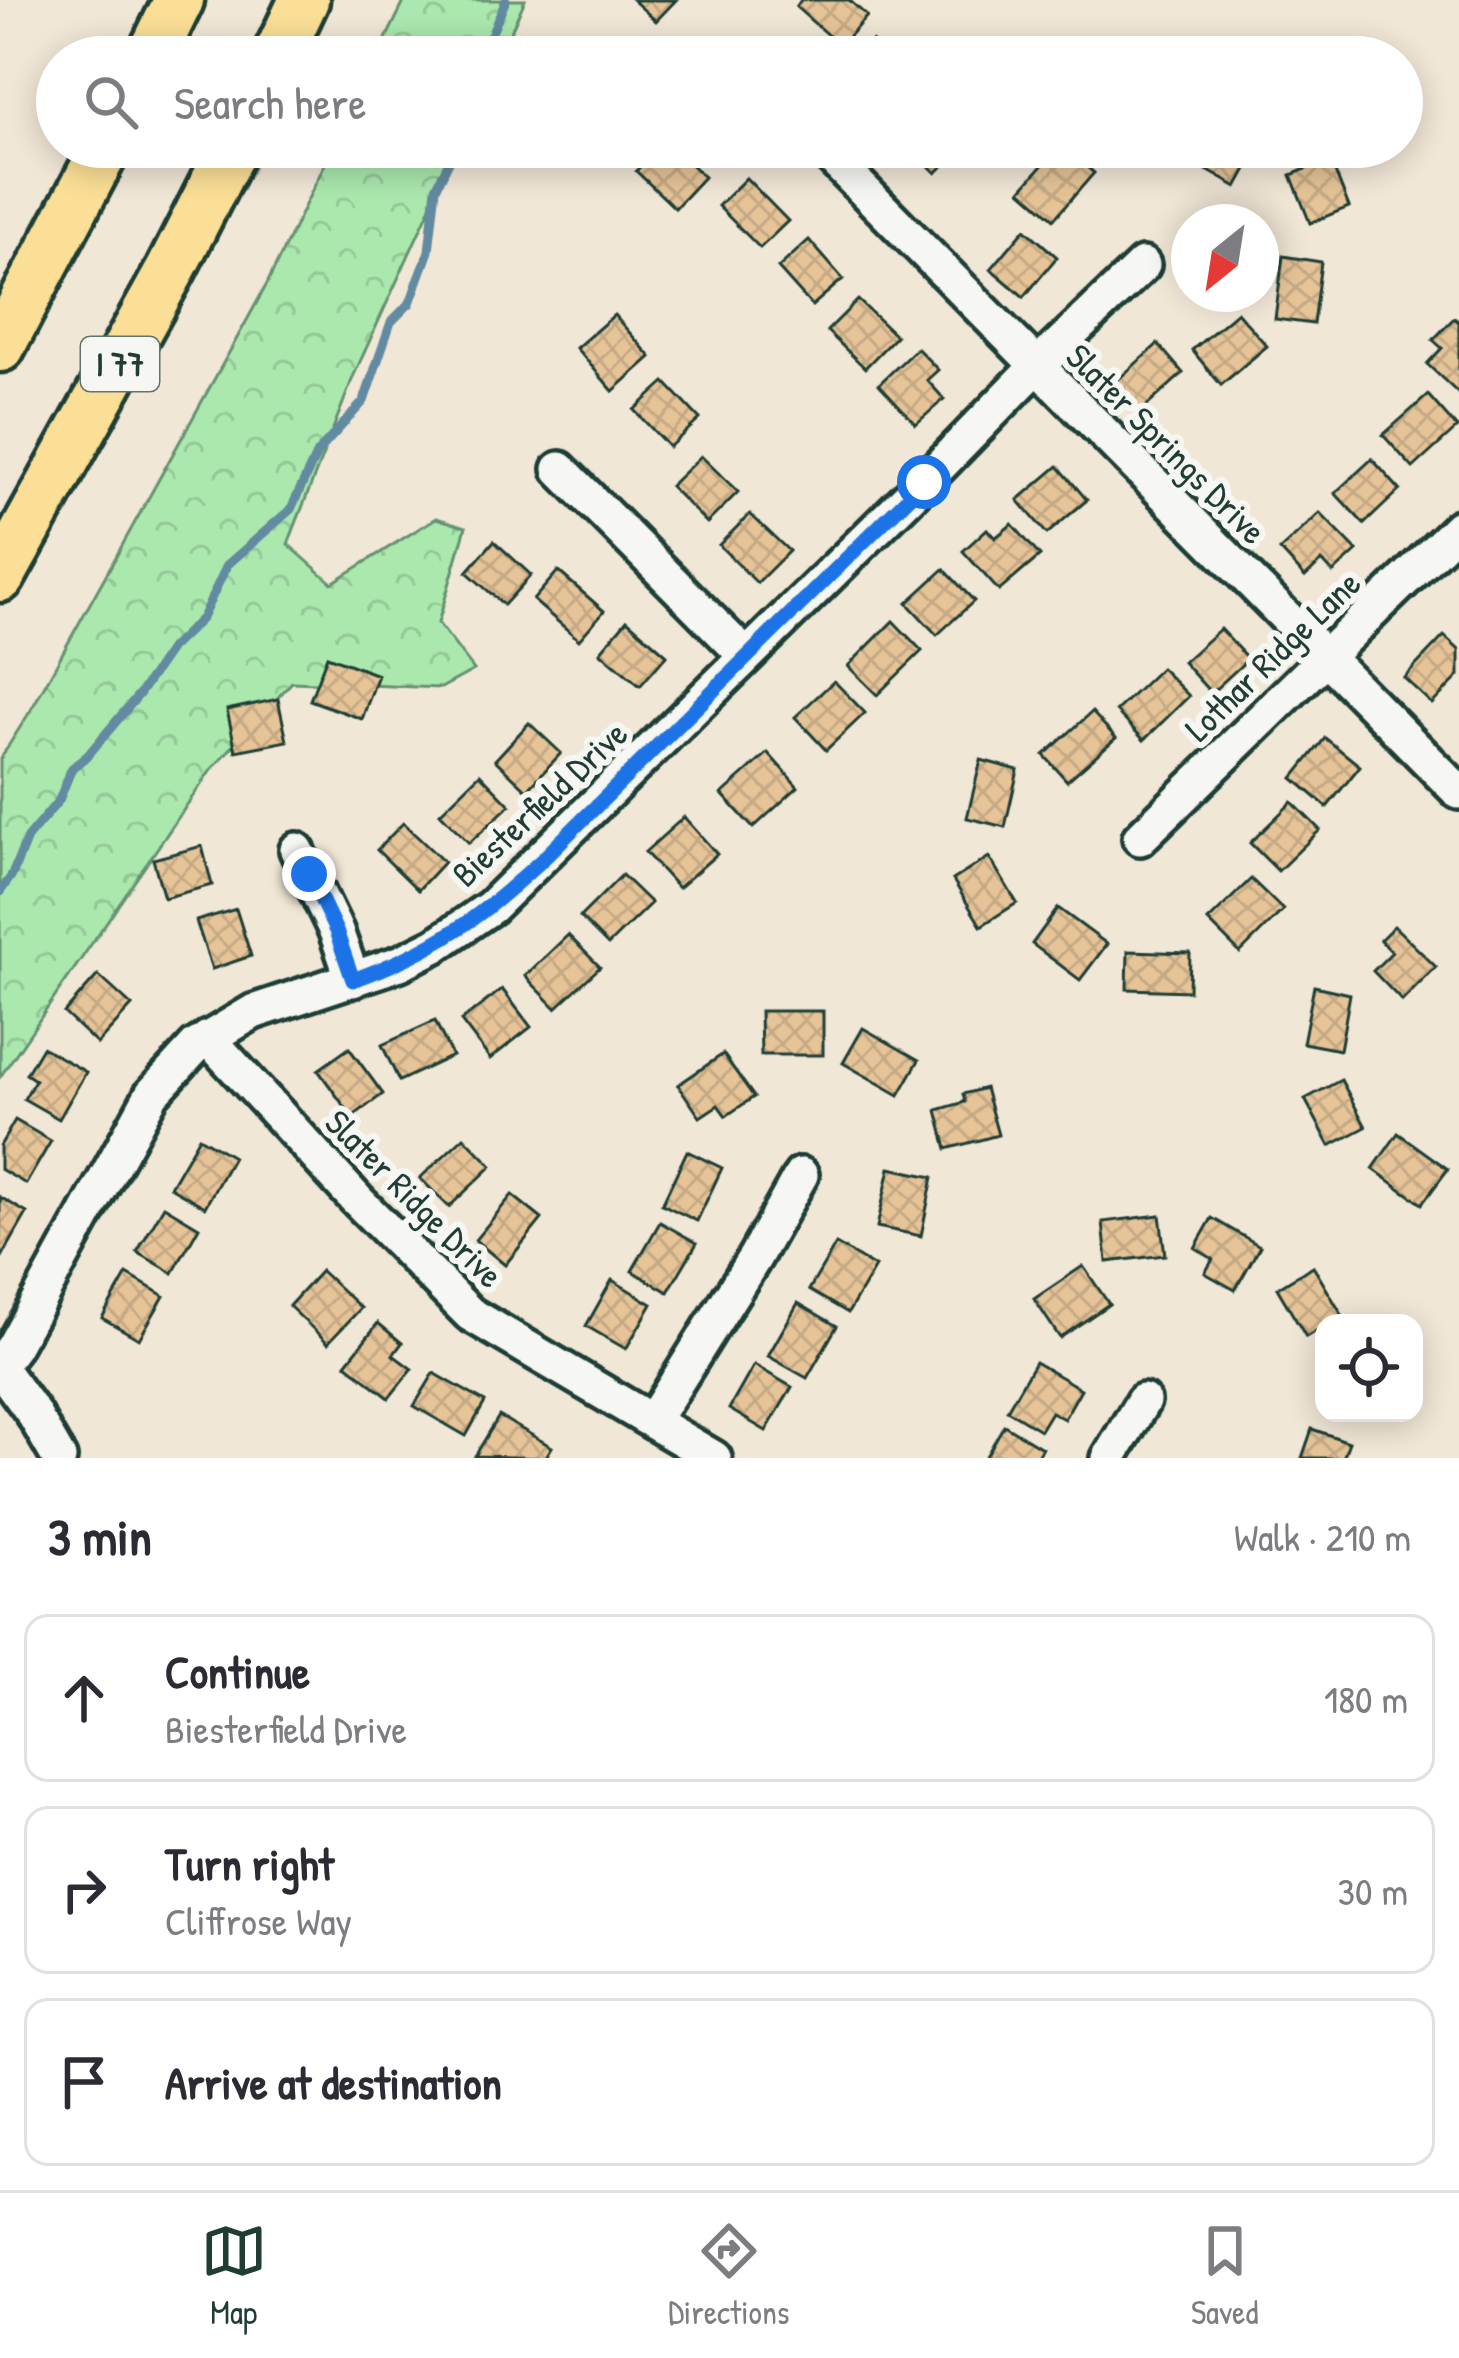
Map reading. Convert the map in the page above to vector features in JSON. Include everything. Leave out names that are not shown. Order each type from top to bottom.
[{"type":"highway","points":[[162,36],[179,0]]},
{"type":"highway","points":[[287,36],[304,0]]},
{"type":"highway","points":[[0,347],[95,168]]},
{"type":"highway","name":"I 77","points":[[0,577],[222,168]]},
{"type":"street","name":"Slater Springs Drive","points":[[842,168],[1459,792]]},
{"type":"street","name":"Biesterfield Drive","points":[[0,1366],[152,1094],[173,1068],[208,1038],[253,1012],[400,963],[491,907],[1143,265]]},
{"type":"street","points":[[560,470],[746,656]]},
{"type":"street","name":"Lothar Ridge Lane","points":[[1140,838],[1459,527]]},
{"type":"street","points":[[297,850],[336,931],[353,980]]},
{"type":"street","name":"Slater Ridge Drive","points":[[208,1038],[470,1314],[714,1458]]},
{"type":"street","points":[[653,1420],[801,1175]]},
{"type":"street","points":[[0,1366],[58,1458]]},
{"type":"street","points":[[1109,1458],[1143,1401]]},
{"type":"green space","points":[[405,0],[525,0],[509,36],[387,36]]},
{"type":"green space","points":[[323,168],[448,168],[354,375],[288,544],[332,583],[436,518],[466,527],[438,623],[474,670],[441,688],[292,682],[211,770],[0,1077],[0,759],[267,284]]},
{"type":"building","points":[[633,0],[676,0],[656,21]]},
{"type":"building","points":[[801,0],[849,0],[867,16],[849,36],[829,36],[796,7]]},
{"type":"building","points":[[695,168],[704,177],[675,208],[636,171]]},
{"type":"building","points":[[1040,168],[1088,168],[1094,173],[1054,219],[1021,190]]},
{"type":"building","points":[[1206,168],[1248,168],[1237,187]]},
{"type":"building","points":[[1308,168],[1334,168],[1349,207],[1310,223],[1291,175]]},
{"type":"building","points":[[746,178],[788,221],[760,248],[718,206]]},
{"type":"building","points":[[1025,229],[1057,257],[1024,297],[991,269]]},
{"type":"building","points":[[809,240],[843,279],[812,306],[778,268]]},
{"type":"building","points":[[1283,256],[1321,262],[1313,324],[1275,319]]},
{"type":"building","points":[[858,300],[896,336],[865,368],[827,331]]},
{"type":"building","points":[[1237,312],[1267,346],[1221,385],[1192,350]]},
{"type":"building","points":[[614,315],[651,357],[613,391],[576,348]]},
{"type":"building","points":[[1454,318],[1459,322],[1459,394],[1427,364],[1442,348],[1433,340]]},
{"type":"building","points":[[1158,344],[1183,373],[1139,413],[1113,384]]},
{"type":"building","points":[[917,348],[938,370],[927,380],[944,399],[916,424],[879,384]]},
{"type":"building","points":[[665,382],[700,419],[669,447],[634,410]]},
{"type":"building","points":[[1428,395],[1457,428],[1413,468],[1383,435]]},
{"type":"building","points":[[701,456],[738,492],[707,523],[670,486]]},
{"type":"building","points":[[1372,459],[1400,490],[1364,524],[1335,493]]},
{"type":"building","points":[[1058,466],[1087,500],[1047,534],[1018,500]]},
{"type":"building","points":[[1320,513],[1357,551],[1333,573],[1322,561],[1305,577],[1280,550]]},
{"type":"building","points":[[750,514],[789,551],[757,583],[719,545]]},
{"type":"building","points":[[1012,524],[1040,556],[999,591],[963,551],[987,529],[995,538]]},
{"type":"building","points":[[494,541],[531,575],[504,605],[467,572]]},
{"type":"building","points":[[944,569],[974,601],[937,635],[907,603]]},
{"type":"building","points":[[558,571],[604,611],[579,640],[533,600]]},
{"type":"building","points":[[627,620],[667,655],[640,686],[600,652]]},
{"type":"building","points":[[893,621],[922,651],[877,695],[848,666]]},
{"type":"building","points":[[1220,629],[1248,659],[1211,693],[1183,662]]},
{"type":"building","points":[[1444,636],[1459,650],[1459,676],[1432,704],[1404,678]]},
{"type":"building","points":[[327,656],[378,675],[362,719],[310,700]]},
{"type":"building","points":[[1161,668],[1189,696],[1144,740],[1116,711]]},
{"type":"building","points":[[834,681],[865,713],[826,750],[795,717]]},
{"type":"building","points":[[278,699],[287,741],[236,751],[227,710]]},
{"type":"building","points":[[1092,712],[1116,738],[1067,781],[1044,755]]},
{"type":"building","points":[[529,723],[561,753],[527,790],[495,760]]},
{"type":"building","points":[[1325,738],[1360,766],[1327,807],[1293,778]]},
{"type":"building","points":[[768,753],[798,787],[753,828],[722,794]]},
{"type":"building","points":[[981,760],[1018,770],[1005,827],[967,818]]},
{"type":"building","points":[[480,774],[510,805],[469,843],[440,813]]},
{"type":"building","points":[[1292,802],[1320,830],[1278,871],[1250,843]]},
{"type":"building","points":[[684,817],[717,854],[678,888],[645,852]]},
{"type":"building","points":[[403,823],[444,862],[418,890],[377,850]]},
{"type":"building","points":[[202,846],[212,885],[164,898],[153,859]]},
{"type":"building","points":[[989,857],[1017,903],[981,926],[953,880]]},
{"type":"building","points":[[622,875],[651,903],[608,945],[580,917]]},
{"type":"building","points":[[1251,879],[1283,910],[1240,953],[1208,921]]},
{"type":"building","points":[[1058,908],[1107,944],[1080,980],[1032,944]]},
{"type":"building","points":[[236,909],[251,956],[212,969],[196,921]]},
{"type":"building","points":[[1394,926],[1436,967],[1402,1001],[1373,971],[1392,952],[1380,940]]},
{"type":"building","points":[[568,935],[600,967],[556,1008],[525,976]]},
{"type":"building","points":[[1128,951],[1190,953],[1189,991],[1127,989]]},
{"type":"building","points":[[98,975],[132,1006],[97,1044],[64,1013]]},
{"type":"building","points":[[1314,986],[1350,994],[1340,1050],[1303,1043]]},
{"type":"building","points":[[502,989],[531,1027],[490,1059],[461,1021]]},
{"type":"building","points":[[760,1011],[823,1011],[823,1055],[761,1055]]},
{"type":"building","points":[[435,1021],[452,1056],[399,1081],[382,1045]]},
{"type":"building","points":[[863,1028],[919,1060],[899,1095],[843,1063]]},
{"type":"building","points":[[42,1047],[86,1072],[59,1119],[24,1099],[35,1080],[26,1074]]},
{"type":"building","points":[[349,1048],[383,1094],[352,1117],[318,1070]]},
{"type":"building","points":[[723,1054],[754,1097],[726,1116],[718,1105],[700,1117],[678,1085]]},
{"type":"building","points":[[1341,1080],[1366,1127],[1330,1146],[1305,1099]]},
{"type":"building","points":[[985,1088],[998,1135],[947,1149],[937,1110],[965,1102],[963,1094]]},
{"type":"building","points":[[15,1120],[51,1141],[26,1184],[0,1169],[0,1146]]},
{"type":"building","points":[[1398,1133],[1448,1169],[1422,1204],[1373,1169]]},
{"type":"building","points":[[199,1137],[233,1157],[205,1207],[170,1187]]},
{"type":"building","points":[[464,1137],[492,1166],[449,1207],[420,1178]]},
{"type":"building","points":[[687,1151],[722,1168],[697,1221],[662,1204]]},
{"type":"building","points":[[890,1168],[933,1177],[921,1236],[877,1227]]},
{"type":"building","points":[[512,1195],[542,1219],[505,1265],[475,1240]]},
{"type":"building","points":[[0,1197],[27,1213],[2,1257],[0,1256]]},
{"type":"building","points":[[164,1206],[199,1227],[173,1273],[137,1252]]},
{"type":"building","points":[[1160,1215],[1165,1255],[1107,1262],[1103,1222]]},
{"type":"building","points":[[1212,1218],[1260,1246],[1235,1290],[1205,1273],[1213,1259],[1195,1248]]},
{"type":"building","points":[[660,1222],[697,1243],[668,1292],[632,1271]]},
{"type":"building","points":[[836,1244],[875,1267],[848,1313],[809,1290]]},
{"type":"building","points":[[1083,1266],[1109,1304],[1060,1338],[1034,1299]]},
{"type":"building","points":[[1313,1266],[1341,1314],[1315,1314],[1315,1332],[1306,1337],[1277,1288]]},
{"type":"building","points":[[321,1271],[361,1308],[328,1343],[289,1306]]},
{"type":"building","points":[[127,1274],[164,1296],[139,1339],[102,1318]]},
{"type":"building","points":[[612,1280],[652,1304],[626,1349],[586,1326]]},
{"type":"building","points":[[798,1303],[837,1326],[807,1378],[768,1356]]},
{"type":"building","points":[[378,1323],[402,1343],[393,1355],[412,1369],[389,1398],[346,1364]]},
{"type":"building","points":[[1035,1362],[1081,1389],[1064,1419],[1051,1412],[1040,1430],[1007,1410]]},
{"type":"building","points":[[754,1365],[792,1387],[766,1431],[729,1409]]},
{"type":"building","points":[[434,1373],[485,1402],[466,1436],[414,1406]]},
{"type":"building","points":[[499,1416],[552,1447],[545,1458],[475,1456]]},
{"type":"building","points":[[1004,1425],[1042,1448],[1036,1458],[985,1458]]},
{"type":"building","points":[[1312,1429],[1349,1442],[1343,1458],[1302,1458]]},
{"type":"waterway","points":[[490,36],[506,0]]},
{"type":"waterway","points":[[0,892],[27,838],[59,800],[72,768],[140,693],[171,648],[202,618],[227,565],[291,509],[317,453],[364,401],[391,322],[410,303],[429,251],[436,188],[446,168]]},
{"type":"route","points":[[309,874],[353,980],[436,945],[491,907],[542,860],[924,482]]}]
